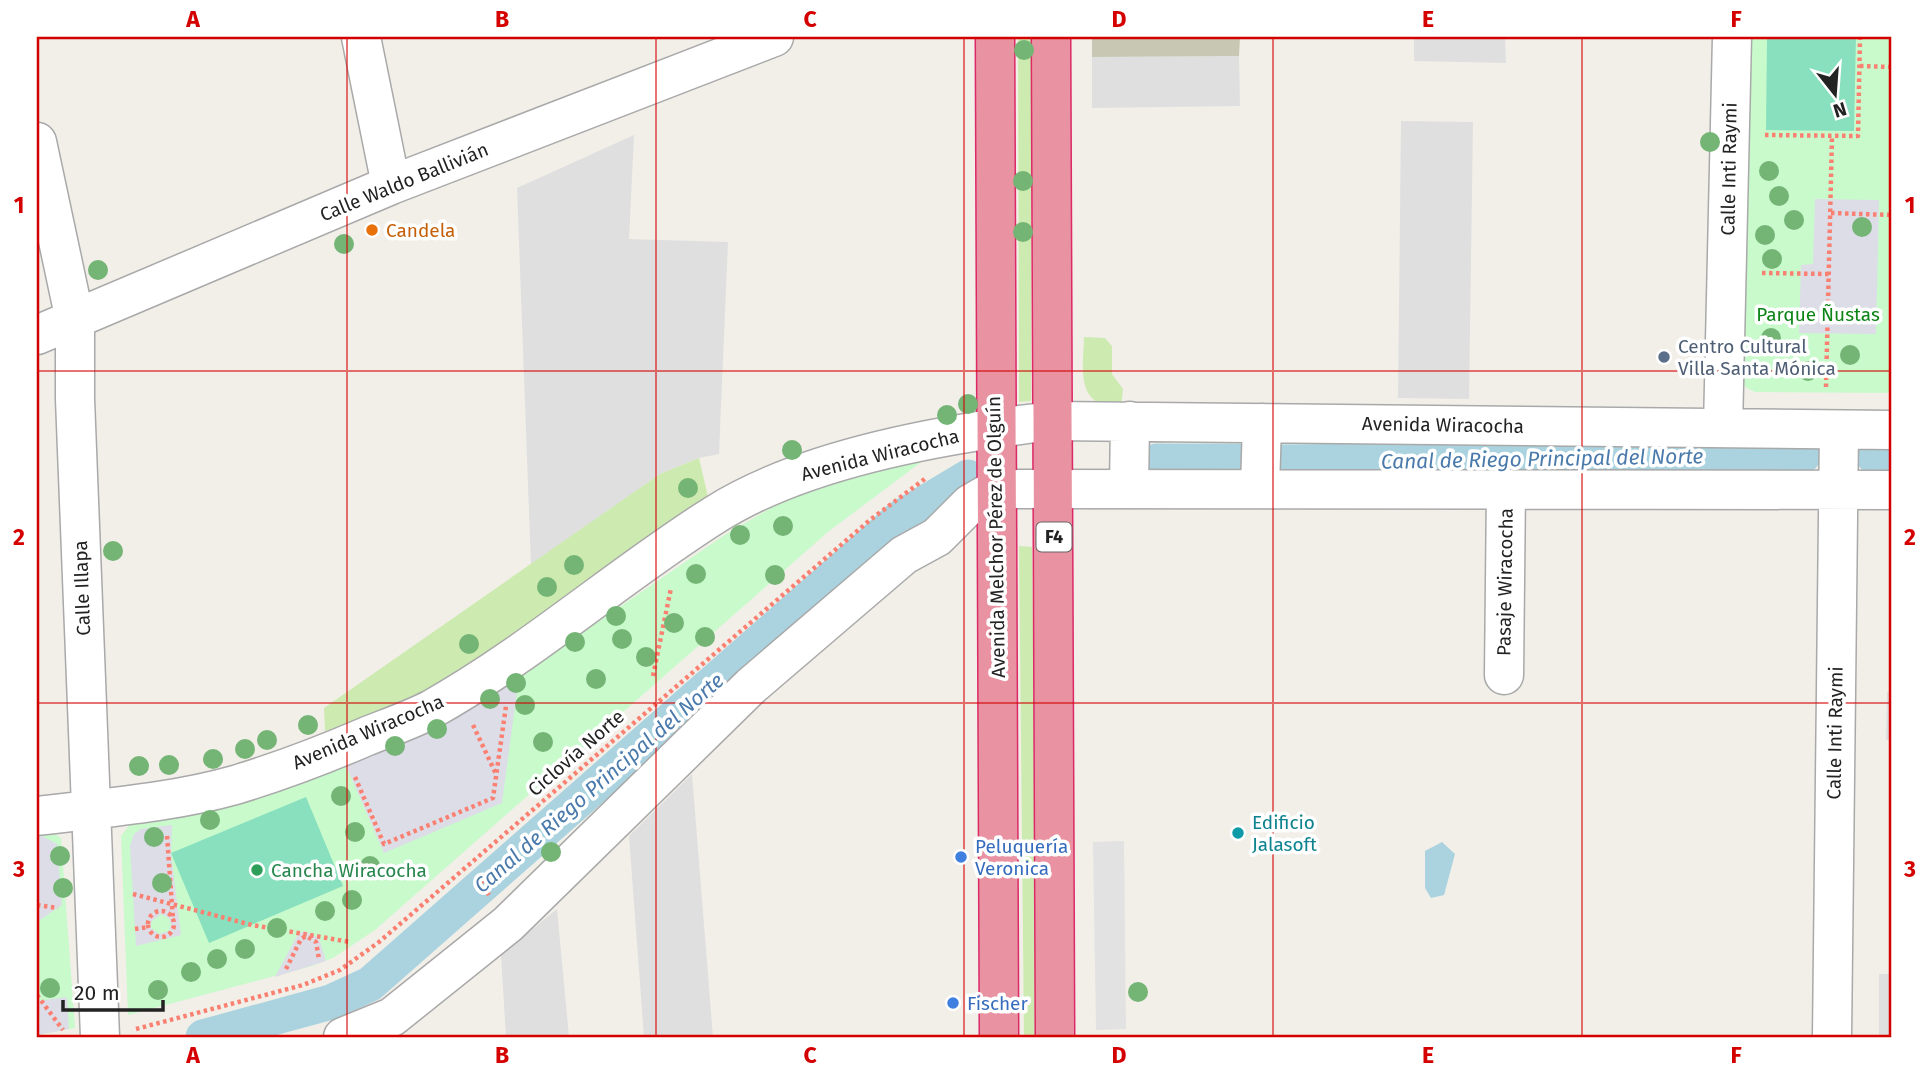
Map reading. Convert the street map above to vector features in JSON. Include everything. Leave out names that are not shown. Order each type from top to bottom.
[{"type":"highway","name":"Avenida Melchor Pérez de Olguín","points":[[995,37],[994,427],[999,1037]]},
{"type":"highway","name":"F4","points":[[1051,37],[1055,1037]]},
{"type":"street","points":[[361,37],[391,185]]},
{"type":"street","name":"Calle Waldo Ballivián","points":[[37,335],[391,185],[774,37]]},
{"type":"street","name":"Calle Inti Raymi","points":[[1723,428],[1732,37]]},
{"type":"street","name":"Calle Illapa","points":[[37,142],[75,320],[100,1037]]},
{"type":"street","name":"Avenida Wiracocha","points":[[37,816],[166,800],[235,785],[347,745],[429,710],[516,657],[718,512],[766,488],[824,466],[994,427],[1052,421],[1130,421],[1892,430]]},
{"type":"street","points":[[1129,487],[1130,421]]},
{"type":"street","points":[[1260,488],[1262,423]]},
{"type":"street","name":"Calle Inti Raymi","points":[[1832,1037],[1839,430]]},
{"type":"street","points":[[343,1037],[392,1017],[508,924],[751,686],[904,555],[937,537],[970,504],[996,489],[1129,487],[1892,490]]},
{"type":"street","name":"Pasaje Wiracocha","points":[[1504,675],[1506,488]]},
{"type":"path","points":[[1753,135],[1858,136],[1860,37]]},
{"type":"path","points":[[1860,66],[1892,66]]},
{"type":"path","points":[[1826,387],[1832,136]]},
{"type":"path","points":[[1831,213],[1892,215]]},
{"type":"path","points":[[1751,273],[1829,274]]},
{"type":"path","name":"Ciclovía Norte","points":[[140,1028],[303,985],[341,970],[379,942],[870,520],[933,472]]},
{"type":"path","points":[[653,676],[673,578]]},
{"type":"path","points":[[351,767],[384,845],[494,799],[508,693]]},
{"type":"path","points":[[469,718],[497,775]]},
{"type":"path","points":[[148,927],[155,936],[164,937],[172,932],[167,826]]},
{"type":"path","points":[[477,875],[493,900]]},
{"type":"path","points":[[133,894],[306,936],[350,942]]},
{"type":"path","points":[[37,905],[58,908]]},
{"type":"path","points":[[148,927],[152,914],[159,911],[168,912],[173,919]]},
{"type":"path","points":[[135,929],[148,927]]},
{"type":"path","points":[[306,936],[316,942],[319,959]]},
{"type":"path","points":[[286,969],[301,939],[306,936]]},
{"type":"path","points":[[37,995],[64,1030]]},
{"type":"shaded area","points":[[1092,37],[1240,37],[1239,56],[1092,57]]},
{"type":"shaded area","points":[[1414,37],[1505,37],[1506,63],[1414,61]]},
{"type":"shaded area","points":[[1239,56],[1240,106],[1092,108],[1092,57]]},
{"type":"shaded area","points":[[1401,121],[1473,122],[1469,399],[1398,398]]},
{"type":"shaded area","points":[[634,135],[629,239],[728,242],[719,454],[699,458],[660,474],[531,566],[517,188]]},
{"type":"shaded area","points":[[1815,199],[1879,200],[1876,334],[1799,333],[1801,265],[1813,264]]},
{"type":"shaded area","points":[[519,676],[502,803],[384,853],[344,761]]},
{"type":"shaded area","points":[[1887,692],[1892,692],[1892,740],[1886,740]]},
{"type":"shaded area","points":[[692,774],[713,1037],[644,1037],[629,836]]},
{"type":"shaded area","points":[[172,825],[171,853],[181,935],[136,946],[130,846],[134,834],[141,829]],"holes":[[[161,914],[169,918],[169,931],[159,934],[151,928],[151,922]]]},
{"type":"shaded area","points":[[42,836],[57,844],[62,905],[37,922],[37,837]]},
{"type":"shaded area","points":[[1124,841],[1126,1029],[1096,1030],[1093,842]]},
{"type":"shaded area","points":[[557,909],[569,1037],[506,1037],[501,955]]},
{"type":"shaded area","points":[[304,931],[319,938],[326,961],[275,977],[298,934]]},
{"type":"shaded area","points":[[1879,974],[1892,974],[1892,1037],[1879,1037]]},
{"type":"shaded area","points":[[67,997],[69,1029],[37,1035],[40,1018],[37,1001]]},
{"type":"green space","points":[[1018,37],[1031,37],[1031,401],[1019,402]]},
{"type":"green space","name":"Parque Ñustas","points":[[1749,37],[1892,37],[1892,393],[1755,392],[1745,387],[1742,377]]},
{"type":"green space","points":[[1767,37],[1856,37],[1854,131],[1766,130]]},
{"type":"green space","points":[[1084,337],[1105,338],[1112,346],[1112,374],[1123,389],[1121,408],[1106,406],[1089,394],[1083,374]]},
{"type":"green space","points":[[699,458],[708,497],[573,599],[478,661],[429,689],[378,712],[325,731],[324,708],[660,474]]},
{"type":"green space","points":[[924,460],[829,531],[375,930],[333,958],[312,966],[128,1015],[121,836],[133,820],[519,676],[723,536],[781,502],[831,484]]},
{"type":"green space","points":[[1019,546],[1032,547],[1038,1037],[1024,1037]]},
{"type":"green space","name":"Cancha Wiracocha","points":[[306,797],[343,886],[209,943],[171,853]]},
{"type":"green space","points":[[43,827],[61,838],[75,1028],[37,1035],[37,828]]},
{"type":"water","points":[[1442,842],[1455,854],[1444,895],[1431,898],[1425,888],[1425,851]]},
{"type":"waterway","name":"Canal de Riego Principal del Norte","points":[[1282,462],[1803,456]]},
{"type":"waterway","name":"Canal de Riego Principal del Norte","points":[[1874,457],[1892,457]]},
{"type":"waterway","name":"Canal de Riego Principal del Norte","points":[[1157,461],[1240,461]]},
{"type":"waterway","name":"Canal de Riego Principal del Norte","points":[[203,1037],[331,1002],[370,984],[901,517],[968,477]]},
{"type":"place","name":"Candela","points":[[372,230]]},
{"type":"place","name":"Centro Cultural Villa Santa Mónica","points":[[1664,357]]},
{"type":"place","name":"Edificio Jalasoft","points":[[1238,833]]},
{"type":"place","name":"Peluquería Veronica","points":[[961,857]]},
{"type":"place","name":"Cancha Wiracocha","points":[[257,870]]},
{"type":"place","name":"Fischer","points":[[953,1003]]}]
